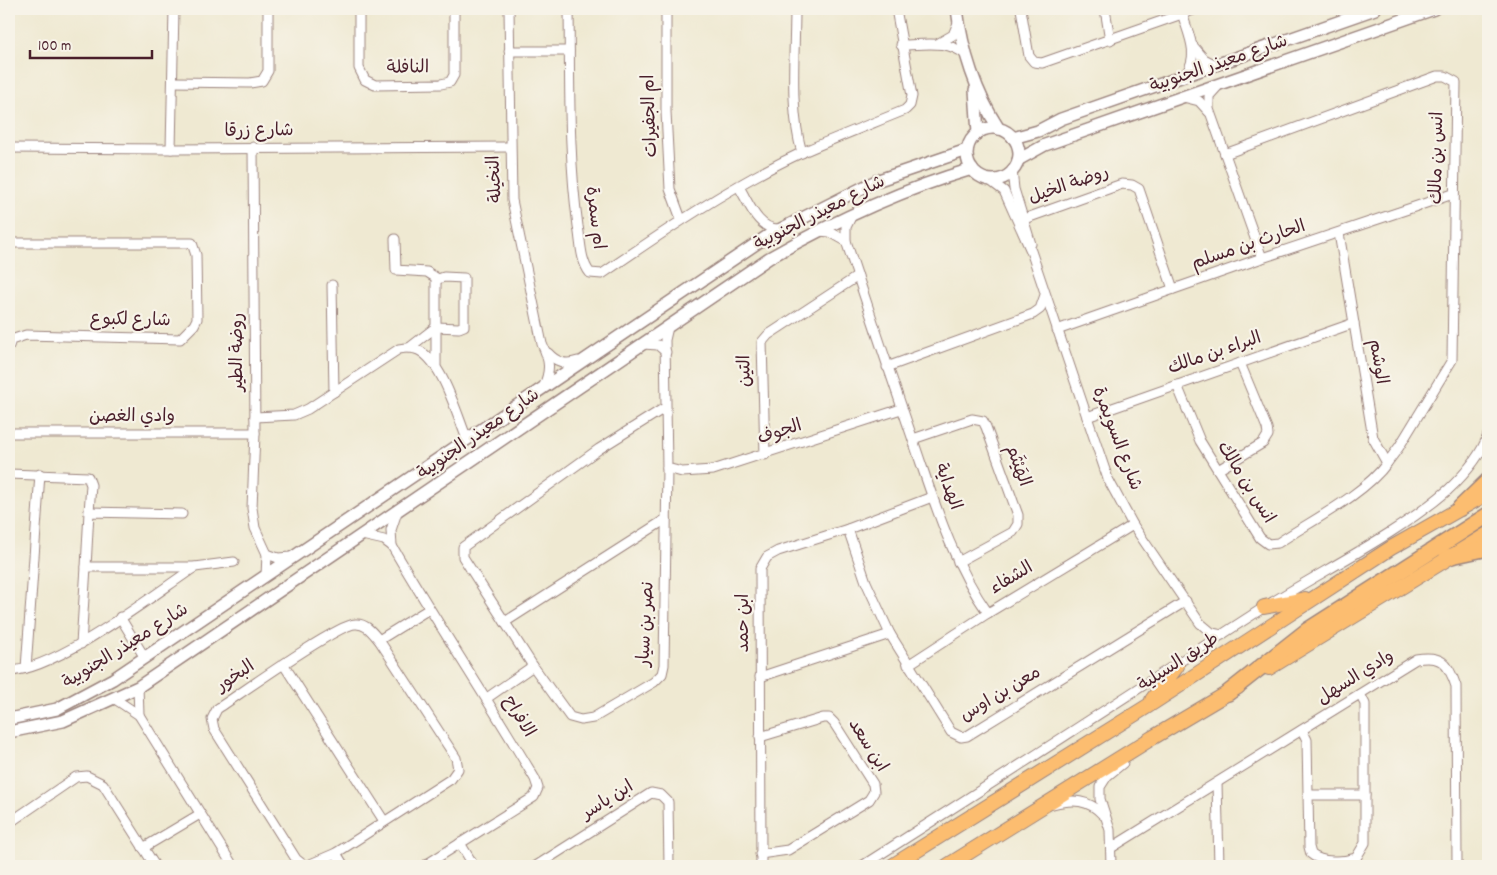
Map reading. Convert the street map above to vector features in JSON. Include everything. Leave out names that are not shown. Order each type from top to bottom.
[{"type":"highway","points":[[1460,508],[1488,482]]},
{"type":"highway","points":[[1228,693],[1308,630],[1488,515]]},
{"type":"highway","points":[[1447,557],[1488,548]]},
{"type":"main road","name":"طريق السيلية","points":[[892,866],[1148,706],[1391,548],[1488,493]]},
{"type":"main road","points":[[947,866],[1152,738],[1447,557],[1488,534]]},
{"type":"main road","points":[[1264,607],[1314,598]]},
{"type":"main road","points":[[1148,706],[1177,666]]},
{"type":"street","points":[[171,149],[174,82],[174,9]]},
{"type":"street","points":[[174,82],[250,83],[262,81],[268,71],[268,9]]},
{"type":"street","name":"النافلة","points":[[359,9],[360,68],[365,80],[375,85],[441,84],[450,82],[454,75],[454,9]]},
{"type":"street","name":"النخيلة","points":[[509,9],[512,200],[542,344],[550,366],[543,388]]},
{"type":"street","name":"ام سمرة","points":[[569,9],[570,154],[584,265],[590,273],[602,274],[681,220],[802,153],[905,110],[910,105],[912,96],[901,45],[896,9]]},
{"type":"street","name":"ام الجفيرات","points":[[666,9],[666,112],[670,189],[681,220]]},
{"type":"street","points":[[795,9],[795,116],[802,153]]},
{"type":"street","points":[[1021,9],[1026,46],[1034,62],[1042,63],[1196,9]]},
{"type":"street","points":[[1105,9],[1110,40]]},
{"type":"street","name":"شارع معيذر الجنوبية","points":[[1013,138],[1038,131],[1061,119],[1186,74],[1374,9]]},
{"type":"street","name":"شارع معيذر الجنوبية","points":[[1015,165],[1045,145],[1180,96],[1434,9]]},
{"type":"street","points":[[1182,13],[1192,46],[1193,58],[1186,74]]},
{"type":"street","points":[[937,44],[953,35],[958,14]]},
{"type":"street","points":[[958,14],[966,55],[973,76],[999,129]]},
{"type":"street","points":[[901,45],[937,44],[954,47],[966,55]]},
{"type":"street","points":[[1192,46],[1204,59],[1214,64]]},
{"type":"street","points":[[509,51],[569,51]]},
{"type":"street","points":[[973,76],[978,133]]},
{"type":"street","name":"انس بن مالك","points":[[1177,385],[1200,441],[1260,538],[1268,544],[1278,543],[1366,486],[1379,474],[1399,447],[1452,360],[1456,82],[1445,76],[1429,78],[1225,154]]},
{"type":"street","points":[[1222,82],[1209,96],[1210,114],[1262,258]]},
{"type":"street","points":[[1180,96],[1199,101],[1210,114]]},
{"type":"street","points":[[989,128],[999,129],[1013,138],[1018,148],[1015,165],[999,178],[988,179],[972,169],[967,158],[967,150],[971,140],[978,133],[989,128]]},
{"type":"street","name":"روضة الطير","points":[[253,147],[255,433],[253,519],[267,554],[266,576]]},
{"type":"street","name":"شارع زرقا","points":[[9,148],[510,147]]},
{"type":"street","name":"شارع معيذر الجنوبية","points":[[9,719],[42,713],[70,704],[145,658],[584,360],[781,229],[881,179],[967,150]]},
{"type":"street","name":"شارع السويمرة","points":[[1015,165],[1014,189],[1024,219],[1031,251],[1108,478],[1134,524],[1200,623],[1204,635],[1203,648]]},
{"type":"street","name":"شارع معيذر الجنوبية","points":[[9,732],[63,722],[138,688],[769,258],[854,213],[916,187],[972,169]]},
{"type":"street","name":"شارع السويمرة","points":[[988,179],[1004,191],[1031,251]]},
{"type":"street","name":"روضة الخيل","points":[[1024,219],[1122,184],[1132,185],[1139,189],[1173,289]]},
{"type":"street","points":[[739,188],[757,217],[769,228],[781,229]]},
{"type":"street","name":"الحارث بن مسلم","points":[[1057,330],[1262,258],[1453,194]]},
{"type":"street","points":[[818,231],[830,232],[846,241],[846,227],[854,213]]},
{"type":"street","points":[[756,244],[760,233],[757,217]]},
{"type":"street","name":"الوشم","points":[[1339,232],[1373,438],[1387,463]]},
{"type":"street","points":[[395,239],[396,270],[427,272],[438,279]]},
{"type":"street","name":"الهداية","points":[[846,241],[932,497],[958,562],[974,593],[988,613]]},
{"type":"street","name":"شارع لكبوع","points":[[9,243],[192,243],[196,255],[197,318],[194,325],[180,339],[26,335],[11,340],[9,346]]},
{"type":"street","name":"التين","points":[[765,455],[762,342],[768,335],[858,276]]},
{"type":"street","points":[[409,348],[436,327],[459,328],[464,326],[464,278],[444,277],[438,279]]},
{"type":"street","points":[[438,279],[436,281],[436,365],[467,439]]},
{"type":"street","points":[[332,285],[334,392]]},
{"type":"street","points":[[887,367],[1032,314],[1040,309],[1045,295]]},
{"type":"street","name":"البراء بن مالك","points":[[1087,417],[1354,323]]},
{"type":"street","name":"نصر بن سيار","points":[[666,407],[599,449],[463,547],[463,557],[534,666],[570,717],[581,720],[593,718],[654,682],[662,674],[664,665],[667,468],[666,352],[668,327]]},
{"type":"street","points":[[542,344],[558,361],[568,364],[584,360]]},
{"type":"street","points":[[643,344],[658,345],[666,352]]},
{"type":"street","points":[[254,417],[294,415],[308,409],[399,349],[416,349],[436,365]]},
{"type":"street","points":[[1218,470],[1263,443],[1268,435],[1267,428],[1240,363]]},
{"type":"street","name":"الجوف","points":[[667,468],[682,472],[714,470],[765,455],[901,409]]},
{"type":"street","name":"الهَيْثَم","points":[[913,439],[972,419],[982,421],[986,427],[1018,515],[1018,524],[1014,532],[958,562]]},
{"type":"street","name":"وادي الغصن","points":[[9,433],[255,433]]},
{"type":"street","name":"طريق السيلية","points":[[862,866],[1177,666],[1264,607],[1399,525],[1438,498],[1466,471],[1482,448],[1488,435]]},
{"type":"street","points":[[9,474],[88,477],[91,484],[80,644]]},
{"type":"street","points":[[26,668],[40,474]]},
{"type":"street","name":"ابن حمد","points":[[761,866],[760,569],[767,558],[778,550],[848,529],[932,497]]},
{"type":"street","points":[[90,512],[182,514]]},
{"type":"street","points":[[392,546],[391,530],[397,512]]},
{"type":"street","points":[[505,622],[666,519]]},
{"type":"street","name":"الشفاء","points":[[908,665],[988,613],[1134,524]]},
{"type":"street","name":"معن بن اوس","points":[[848,529],[866,582],[890,634],[951,732],[961,737],[967,736],[1186,601]]},
{"type":"street","points":[[362,535],[384,540],[392,546]]},
{"type":"street","name":"الافراح","points":[[392,546],[429,609],[488,698],[535,779],[538,788],[534,797],[424,866]]},
{"type":"street","points":[[267,554],[278,558],[293,557]]},
{"type":"street","points":[[86,567],[195,567],[234,562]]},
{"type":"street","points":[[9,671],[26,668],[80,644],[195,567]]},
{"type":"street","points":[[379,640],[429,609]]},
{"type":"street","points":[[120,617],[145,658]]},
{"type":"street","name":"شارع السويمرة","points":[[1200,623],[1212,633],[1222,635]]},
{"type":"street","name":"البخور","points":[[356,624],[368,627],[379,640],[456,758],[458,768],[451,779],[336,853],[305,866],[296,859],[214,729],[212,719],[217,709],[284,665],[344,626],[356,624]]},
{"type":"street","points":[[760,676],[890,634]]},
{"type":"street","name":"وادي السهل","points":[[1111,848],[1416,659],[1431,657],[1441,660],[1451,670],[1456,686],[1457,866]]},
{"type":"street","points":[[284,665],[384,821]]},
{"type":"street","points":[[488,698],[534,666]]},
{"type":"street","points":[[138,688],[139,715]]},
{"type":"street","points":[[1302,730],[1307,740],[1311,854],[1320,859],[1336,863],[1356,858],[1363,848],[1365,794],[1365,704],[1360,694]]},
{"type":"street","points":[[115,699],[139,715],[233,866]]},
{"type":"street","name":"ابن سعد","points":[[760,737],[823,718],[829,718],[873,784],[874,792],[869,800],[788,850],[774,854],[760,854]]},
{"type":"street","points":[[1111,866],[1110,830],[1104,817],[1100,800],[1100,788],[1107,776],[1152,738]]},
{"type":"street","points":[[9,823],[76,777],[87,776],[103,784],[155,866]]},
{"type":"street","points":[[1217,783],[1219,866]]},
{"type":"street","name":"ابن ياسر","points":[[536,866],[651,793],[661,795],[668,802],[669,866]]},
{"type":"street","points":[[1308,795],[1365,794]]},
{"type":"street","points":[[1039,808],[1075,800],[1090,804],[1104,817]]},
{"type":"street","points":[[143,848],[200,814]]},
{"type":"street","points":[[460,843],[474,866]]},
{"type":"street","points":[[336,853],[344,866]]}]
